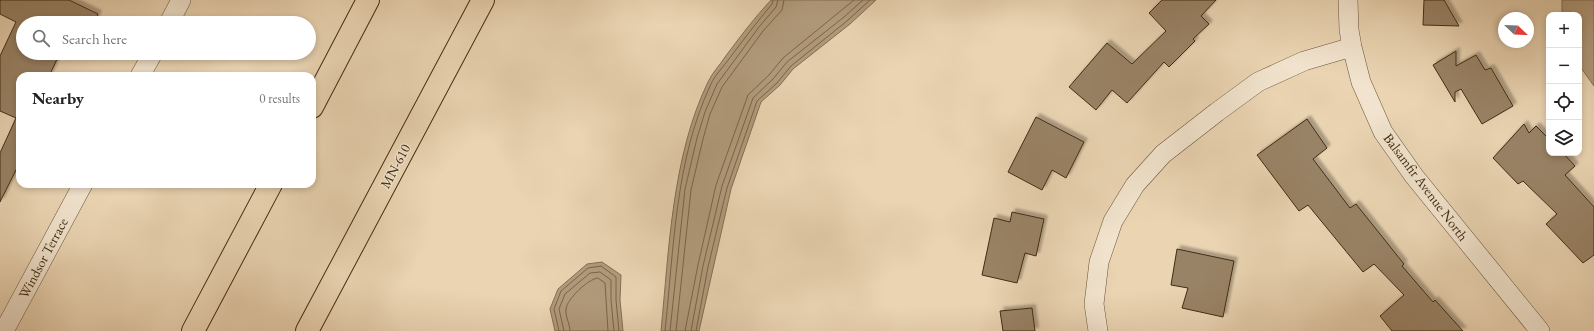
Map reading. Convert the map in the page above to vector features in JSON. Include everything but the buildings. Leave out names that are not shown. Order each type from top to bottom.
[{"type":"highway","points":[[316,99],[368,0]]},
{"type":"highway","name":"MN-610","points":[[307,331],[483,0]]},
{"type":"highway","points":[[193,331],[269,188]]},
{"type":"street","points":[[173,16],[181,0]]},
{"type":"street","name":"Balsamfir Avenue North","points":[[1348,0],[1349,30],[1361,82],[1383,132],[1414,176],[1540,331]]},
{"type":"street","points":[[1098,331],[1094,304],[1099,262],[1113,221],[1135,185],[1164,154],[1258,82],[1304,60],[1352,47]]},
{"type":"street","points":[[142,72],[149,60]]},
{"type":"street","name":"Windsor Terrace","points":[[4,331],[81,188]]},
{"type":"water","points":[[771,0],[876,0],[850,24],[793,69],[780,85],[761,102],[731,189],[699,331],[661,331],[670,236],[679,172],[696,111],[712,75],[747,28]]},
{"type":"water","points":[[1562,0],[1594,0],[1594,86],[1582,69],[1582,12],[1562,12]]},
{"type":"water","points":[[602,262],[621,275],[620,300],[623,331],[555,331],[550,309],[558,289],[587,264]]}]
